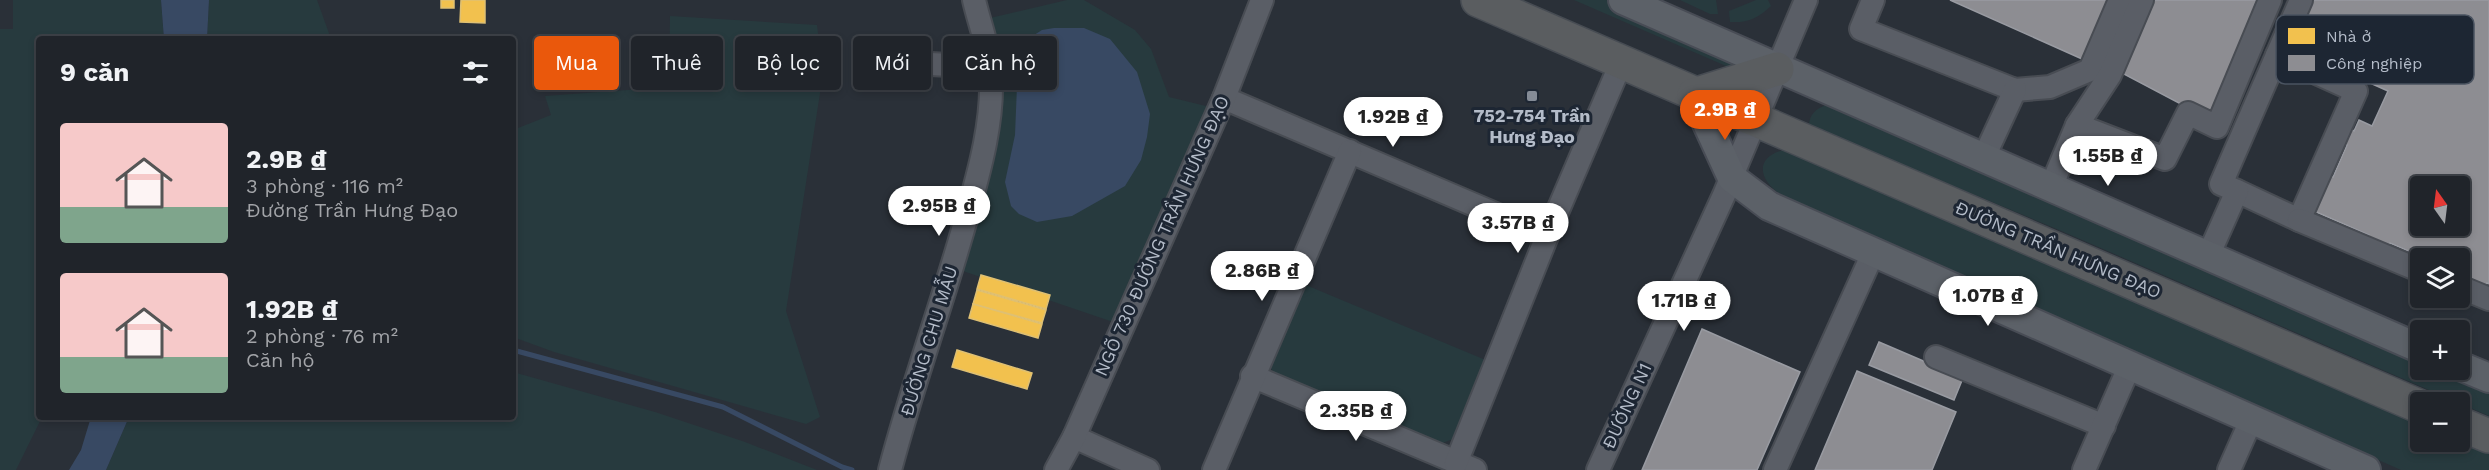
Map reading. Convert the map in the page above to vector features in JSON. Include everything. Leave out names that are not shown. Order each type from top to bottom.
[{"type":"highway","name":"ĐƯỜNG TRẦN HƯNG ĐẠO","points":[[1478,0],[2410,402]]},
{"type":"highway","points":[[1694,95],[1777,69]]},
{"type":"highway","points":[[2470,428],[2489,436]]},
{"type":"main road","points":[[1623,0],[2410,344]]},
{"type":"main road","points":[[1694,95],[1732,178],[1769,206],[2366,470]]},
{"type":"main road","points":[[2470,370],[2489,378]]},
{"type":"street","name":"ĐƯỜNG CHU MẪU","points":[[974,0],[983,36]]},
{"type":"street","name":"NGÕ 730 ĐƯỜNG TRẦN HƯNG ĐẠO","points":[[1056,470],[1074,437],[1224,98],[1262,0]]},
{"type":"street","name":"ĐƯỜNG N1","points":[[1598,470],[1732,178],[1806,0]]},
{"type":"street","points":[[1874,0],[1862,29],[2015,90],[2050,87],[2090,70],[2120,0]]},
{"type":"street","points":[[2051,187],[2077,125],[2110,75],[2142,0]]},
{"type":"street","points":[[2077,125],[2165,159],[2188,113],[2217,127],[2270,0]]},
{"type":"street","points":[[2294,15],[2301,0]]},
{"type":"street","points":[[2276,57],[2221,184],[2299,220],[2410,266]]},
{"type":"street","points":[[1252,376],[1466,466],[1547,236],[1621,63]]},
{"type":"street","points":[[2299,220],[2356,91],[2341,84]]},
{"type":"street","name":"ĐƯỜNG CHU MẪU","points":[[890,470],[909,398],[945,293],[972,196],[989,117],[990,90]]},
{"type":"street","points":[[1984,157],[2015,90]]},
{"type":"street","points":[[1224,98],[1547,236]]},
{"type":"street","points":[[1214,470],[1252,376],[1350,151]]},
{"type":"street","points":[[2208,256],[2237,191]]},
{"type":"street","points":[[1775,470],[1874,251]]},
{"type":"street","points":[[2470,291],[2489,299]]},
{"type":"street","points":[[1936,357],[2103,426]]},
{"type":"street","points":[[2084,470],[2130,365]]},
{"type":"street","points":[[2229,470],[2252,418]]},
{"type":"street","points":[[1074,437],[1148,470]]},
{"type":"green space","points":[[13,0],[161,0],[164,36],[36,36],[36,420],[41,420],[16,470],[0,470],[0,29],[13,29]]},
{"type":"green space","points":[[209,0],[317,0],[330,36],[207,36]]},
{"type":"green space","points":[[1067,0],[1084,0],[1135,30],[1151,49],[1169,97],[1214,108],[1116,323],[963,271],[978,202],[985,90],[1057,90],[1057,36],[989,36],[990,18]]},
{"type":"green space","points":[[1574,0],[1609,0],[1712,46],[1736,62],[1732,66],[1726,66]]},
{"type":"green space","points":[[1680,0],[1716,0],[1718,14],[1710,14]]},
{"type":"green space","points":[[1756,0],[1768,0],[1771,6],[1752,19],[1730,22],[1729,11]]},
{"type":"green space","points":[[670,16],[817,25],[818,36],[735,36],[735,90],[821,90],[786,311],[820,417],[806,424],[554,352],[516,338],[516,129],[551,115],[545,96],[631,90],[723,90],[723,36],[670,36]]},
{"type":"green space","points":[[1827,105],[2410,357],[2410,380],[2463,380],[2489,391],[2489,416],[2470,408],[2470,392],[2434,392],[2059,230],[1809,126],[1810,118],[1820,108]]},
{"type":"green space","points":[[1784,150],[1794,150],[2410,419],[2410,452],[2470,452],[2470,445],[2489,454],[2489,470],[2401,470],[1784,196],[1770,185],[1763,172],[1763,165],[1774,154]]},
{"type":"green space","points":[[1301,283],[1488,361],[1453,439],[1437,445],[1274,373],[1267,362]]},
{"type":"green space","points":[[516,373],[655,412],[745,442],[817,470],[106,470],[128,420],[516,420]]},
{"type":"water","points":[[161,0],[209,0],[207,36],[164,36]]},
{"type":"water","points":[[1084,28],[1110,39],[1137,72],[1150,114],[1141,160],[1125,186],[1072,216],[1037,222],[1019,214],[1011,206],[1005,182],[1015,135],[1017,90],[1057,90],[1057,36],[1033,36],[1042,30]]},
{"type":"water","points":[[90,420],[128,420],[106,470],[69,470],[81,450]]},
{"type":"building: Nhà ở","points":[[441,0],[454,0],[454,8],[441,8]]},
{"type":"building: Nhà ở","points":[[461,0],[485,0],[485,23],[460,22]]},
{"type":"building: Nhà ở","points":[[981,275],[1050,295],[1046,309],[977,289]]},
{"type":"building: Nhà ở","points":[[977,290],[1046,310],[1042,323],[973,304]]},
{"type":"building: Nhà ở","points":[[973,304],[1042,324],[1038,338],[969,318]]},
{"type":"building: Nhà ở","points":[[957,350],[1032,373],[1027,389],[952,367]]},
{"type":"building: Công nghiệp","points":[[1950,0],[2108,0],[2082,59]]},
{"type":"building: Công nghiệp","points":[[2151,0],[2265,0],[2213,121],[2120,72]]},
{"type":"building: Công nghiệp","points":[[2313,0],[2489,0],[2489,284],[2487,283],[2484,290],[2470,284],[2470,248],[2410,248],[2410,252],[2390,243],[2389,247],[2367,238],[2369,235],[2314,211],[2326,174],[2333,177],[2347,145],[2342,143],[2349,128],[2354,131],[2359,120],[2372,126],[2388,91],[2372,84],[2474,84],[2474,15],[2306,15]]},
{"type":"building: Công nghiệp","points":[[1702,329],[1800,372],[1757,470],[1642,470]]},
{"type":"building: Công nghiệp","points":[[1879,342],[1963,378],[1954,400],[1869,365]]},
{"type":"building: Công nghiệp","points":[[1857,371],[1956,412],[1932,470],[1815,470]]},
{"type":"waterway","points":[[516,351],[723,407],[852,470]]},
{"type":"place","name":"752-754 Trần Hưng Đạo","points":[[1532,96]]}]
